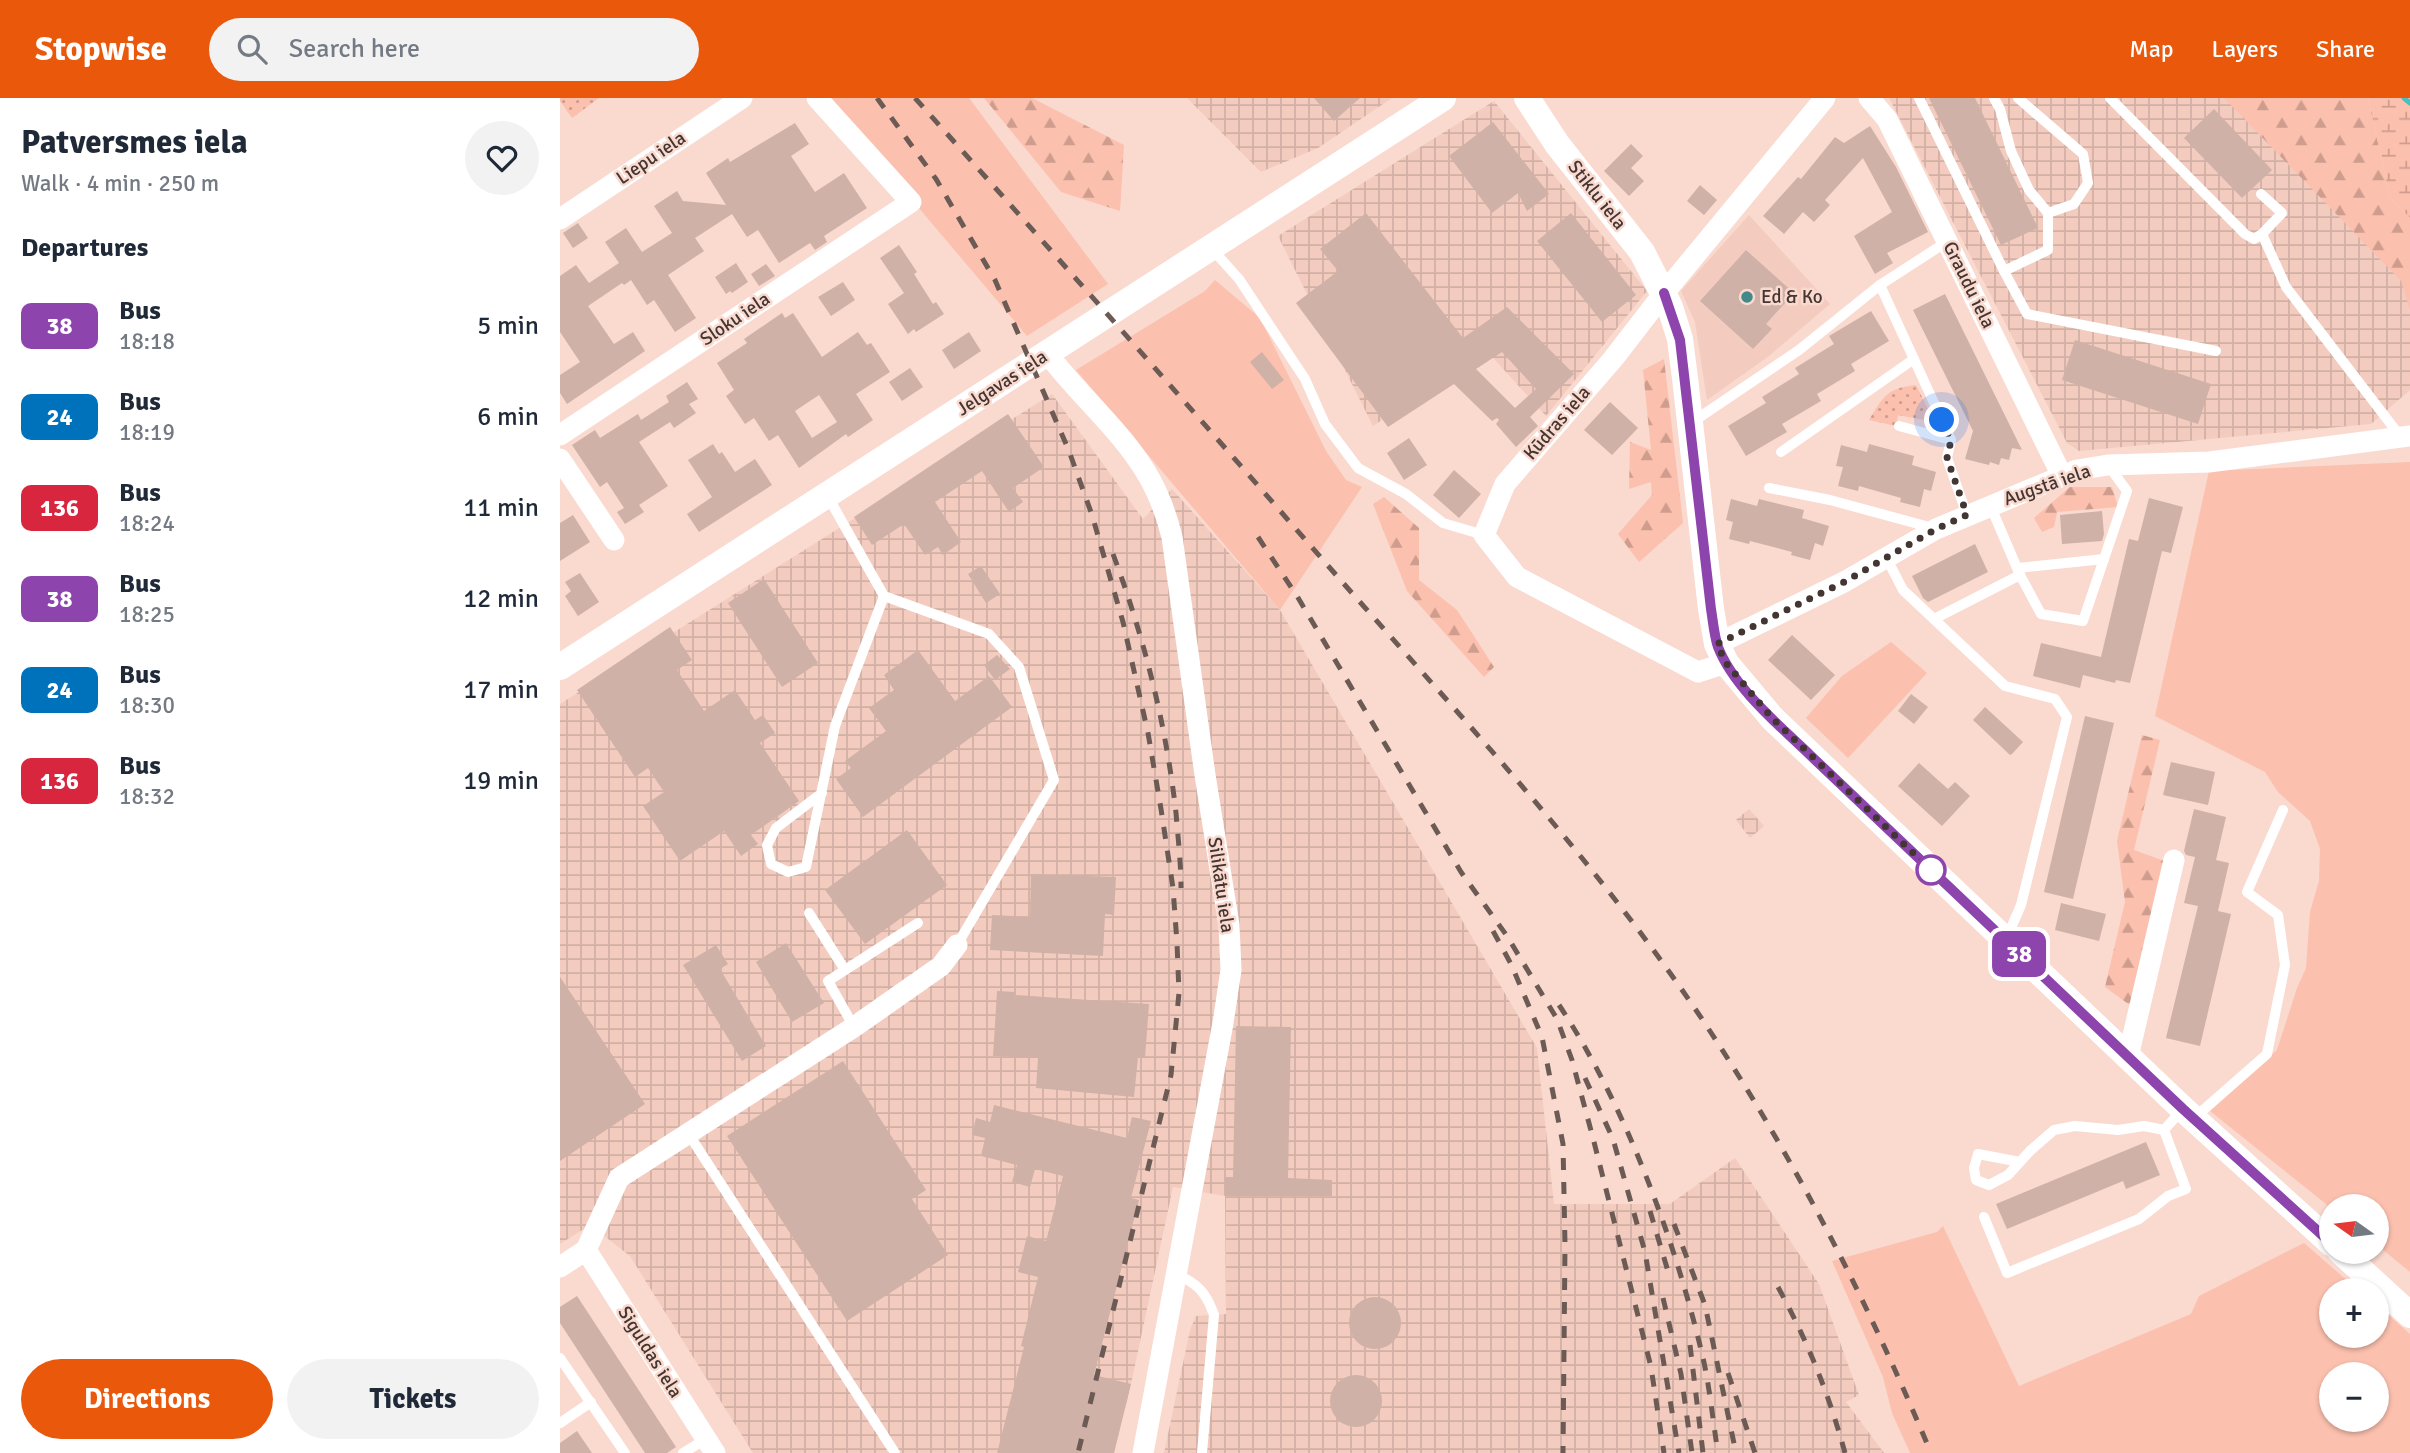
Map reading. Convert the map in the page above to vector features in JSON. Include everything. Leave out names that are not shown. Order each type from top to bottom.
[{"type":"street","name":"Liepu iela","points":[[560,219],[742,98]]},
{"type":"street","name":"Sloku iela","points":[[560,435],[911,202],[817,98]]},
{"type":"street","name":"Jelgavas iela","points":[[560,667],[1443,98]]},
{"type":"street","name":"Stiklu iela","points":[[1527,98],[1557,144],[1642,252],[1664,293],[1680,340],[1704,557],[1721,654]]},
{"type":"street","name":"Kūdras iela","points":[[1484,535],[1505,484],[1613,359],[1825,98]]},
{"type":"street","name":"Graudu iela","points":[[1870,98],[1887,120],[2062,476]]},
{"type":"street","name":"Silikātu iela","points":[[1047,354],[1128,447],[1151,479],[1165,509],[1172,537],[1229,925],[1229,983],[1143,1453]]},
{"type":"street","name":"Augstā iela","points":[[1721,654],[1936,529],[2077,470],[2108,465],[2209,463],[2405,436]]},
{"type":"street","points":[[560,460],[614,540]]},
{"type":"street","points":[[1484,535],[1517,577],[1698,672],[1721,654],[1772,718],[2188,1114],[2319,1232]]},
{"type":"street","points":[[2128,1057],[2174,860]]},
{"type":"street","points":[[560,1268],[586,1251],[618,1178],[855,1027],[941,966],[957,945]]},
{"type":"street","name":"Siguldas iela","points":[[586,1251],[710,1446]]},
{"type":"street","points":[[2354,1264],[2410,1315]]},
{"type":"lane","points":[[1919,98],[2027,314],[2216,351]]},
{"type":"lane","points":[[1994,98],[2011,150],[2029,190],[2048,214],[2048,250],[2004,271]]},
{"type":"lane","points":[[2018,98],[2083,154],[2088,183],[2074,204],[2048,214]]},
{"type":"lane","points":[[2110,98],[2245,234],[2254,239],[2282,213],[2261,194]]},
{"type":"lane","points":[[2262,234],[2286,287],[2405,436]]},
{"type":"lane","points":[[1690,423],[1799,350],[1880,285],[1948,241]]},
{"type":"lane","points":[[1211,248],[1239,279],[1305,379],[1325,424],[1359,467],[1406,494],[1443,523],[1484,535]]},
{"type":"lane","points":[[1880,285],[1951,440],[1947,458],[1967,515]]},
{"type":"lane","points":[[1781,452],[1914,359]]},
{"type":"lane","points":[[1899,426],[1951,440]]},
{"type":"lane","points":[[1990,505],[2019,571],[2042,614],[2084,621],[2127,491],[2108,465]]},
{"type":"lane","points":[[1769,488],[1830,500],[1936,529]]},
{"type":"lane","points":[[827,495],[884,596],[989,634],[1019,667],[1054,780],[957,945]]},
{"type":"lane","points":[[1886,557],[1903,590],[2005,686],[2055,699],[2067,717],[2021,905],[2011,928],[2002,939]]},
{"type":"lane","points":[[1934,619],[2019,571],[2104,559]]},
{"type":"lane","points":[[822,793],[776,828],[767,845],[772,864],[788,872],[806,867],[822,793],[835,726],[884,596]]},
{"type":"lane","points":[[2020,1162],[2054,1130],[2075,1126],[2118,1130],[2144,1126],[2164,1130],[2267,1054],[2285,965],[2278,915],[2248,892],[2283,810]]},
{"type":"lane","points":[[809,913],[845,970]]},
{"type":"lane","points":[[855,1027],[828,981],[918,923]]},
{"type":"lane","points":[[1984,1217],[2007,1273],[2139,1219],[2168,1196],[2186,1189],[2164,1130]]},
{"type":"lane","points":[[688,1133],[895,1453]]},
{"type":"lane","points":[[1176,1274],[1192,1282],[1208,1298],[1214,1315],[1202,1453]]},
{"type":"lane","points":[[561,1363],[625,1453]]},
{"type":"lane","points":[[560,1423],[591,1402]]},
{"type":"lane","points":[[683,1453],[710,1446]]},
{"type":"shaded area","points":[[1187,98],[1392,98],[1318,148],[1261,172]]},
{"type":"shaded area","points":[[1889,98],[2232,98],[2410,281],[2410,390],[2371,424],[2079,451],[2067,443]]},
{"type":"shaded area","points":[[1494,101],[1647,291],[1546,416],[1486,350],[1373,426],[1278,236]]},
{"type":"shaded area","points":[[1749,215],[1830,304],[1769,356],[1707,400],[1695,322],[1681,291]]},
{"type":"shaded area","points":[[1052,394],[1143,519],[1172,489],[1280,610],[1537,1048],[1554,1204],[1670,1204],[1735,1158],[1819,1284],[1859,1395],[1846,1402],[1884,1453],[1164,1453],[1190,1330],[1196,1316],[1226,1314],[1225,1196],[1173,1187],[1114,1453],[753,1453],[630,1256],[590,1225],[560,1244],[560,704]]},
{"type":"shaded area","points":[[1749,809],[1764,826],[1750,838],[1736,820]]},
{"type":"green space","points":[[560,98],[599,98],[572,118]]},
{"type":"green space","points":[[826,98],[969,98],[1108,284],[1027,336]]},
{"type":"green space","points":[[984,98],[1032,98],[1124,145],[1120,211],[1061,192]]},
{"type":"green space","points":[[2224,98],[2368,98],[2390,197],[2410,218],[2410,310],[2401,281]]},
{"type":"green space","points":[[2368,98],[2410,98],[2410,218],[2390,197]]},
{"type":"green space","points":[[1215,280],[1260,318],[1326,451],[1346,480],[1362,487],[1280,610],[1076,370],[1205,291]]},
{"type":"green space","points":[[1664,359],[1683,523],[1639,562],[1618,534],[1652,495],[1651,482],[1629,489],[1630,442],[1651,450],[1643,370]]},
{"type":"green space","points":[[1916,385],[1929,411],[1924,420],[1898,415],[1896,426],[1869,420],[1878,405],[1892,391]]},
{"type":"green space","points":[[2410,462],[2410,1272],[2389,1255],[2389,1194],[2319,1194],[2319,1198],[2210,1111],[2277,1050],[2306,968],[2310,912],[2319,881],[2320,849],[2310,821],[2278,792],[2265,772],[2155,716],[2209,471]]},
{"type":"green space","points":[[2070,487],[2112,487],[2118,507],[2057,512],[2054,527],[2042,532],[2034,518]]},
{"type":"green space","points":[[1384,497],[1419,528],[1419,580],[1457,610],[1494,667],[1484,677],[1407,591],[1373,504]]},
{"type":"green space","points":[[1891,642],[1927,673],[1848,758],[1806,718],[1842,676]]},
{"type":"green space","points":[[2142,735],[2160,740],[2134,850],[2167,862],[2131,1006],[2105,987],[2125,902],[2117,841]]},
{"type":"green space","points":[[1943,1226],[2019,1386],[2191,1314],[2199,1296],[2304,1243],[2319,1256],[2319,1264],[2328,1264],[2344,1278],[2319,1278],[2319,1348],[2389,1348],[2389,1316],[2410,1334],[2410,1453],[1910,1453],[1892,1413],[1883,1377],[1832,1261],[1937,1232]]},
{"type":"building","points":[[1314,98],[1360,98],[1334,121]]},
{"type":"building","points":[[1929,98],[1975,98],[2038,228],[2001,245]]},
{"type":"building","points":[[2214,109],[2272,170],[2242,198],[2184,138]]},
{"type":"building","points":[[1493,122],[1549,194],[1527,211],[1518,193],[1492,213],[1449,156]]},
{"type":"building","points":[[795,123],[809,144],[791,156],[815,192],[844,173],[867,208],[824,236],[827,242],[815,250],[810,243],[779,263],[758,230],[747,237],[732,214],[695,238],[704,251],[668,275],[696,318],[675,332],[654,300],[647,305],[631,280],[624,285],[622,283],[588,306],[614,344],[633,332],[645,351],[567,404],[560,393],[560,375],[580,362],[560,332],[560,276],[576,265],[589,283],[619,263],[605,242],[626,228],[642,252],[672,233],[654,206],[677,191],[683,201],[726,205],[706,173],[728,158],[730,162]]},
{"type":"building","points":[[1870,126],[1896,167],[1928,232],[1887,253],[1893,263],[1875,274],[1854,236],[1892,212],[1863,158],[1825,200],[1830,205],[1814,222],[1803,212],[1784,234],[1763,216],[1798,177],[1801,179],[1835,137],[1844,143]]},
{"type":"building","points":[[1631,144],[1643,156],[1631,168],[1644,181],[1629,196],[1604,171]]},
{"type":"building","points":[[1700,185],[1717,200],[1704,215],[1687,201]]},
{"type":"building","points":[[1366,213],[1463,338],[1507,307],[1574,374],[1530,417],[1538,426],[1516,447],[1496,424],[1499,420],[1497,418],[1492,421],[1454,384],[1388,427],[1296,303],[1338,271],[1320,249]],"holes":[[[1502,352],[1536,389],[1515,408],[1476,369]]]},
{"type":"building","points":[[1571,213],[1636,295],[1602,322],[1537,241]]},
{"type":"building","points":[[578,223],[588,238],[573,248],[563,233]]},
{"type":"building","points":[[899,245],[917,272],[914,274],[933,304],[936,302],[944,314],[916,332],[914,329],[908,334],[888,304],[904,293],[880,258]]},
{"type":"building","name":"Ed & Ko","points":[[1746,250],[1794,293],[1766,324],[1772,329],[1753,349],[1700,301]]},
{"type":"building","points":[[736,263],[748,282],[726,294],[715,277]]},
{"type":"building","points":[[766,264],[775,276],[759,286],[751,274]]},
{"type":"building","points":[[843,282],[855,300],[831,316],[818,297]]},
{"type":"building","points":[[1945,294],[2022,450],[2012,448],[2009,460],[2001,458],[1999,465],[1965,459],[1973,431],[1913,310]]},
{"type":"building","points":[[1871,311],[1889,341],[1851,364],[1855,371],[1817,394],[1821,401],[1782,424],[1787,432],[1746,456],[1728,426],[1766,403],[1762,397],[1799,374],[1795,368],[1834,344],[1829,336]]},
{"type":"building","points":[[782,313],[785,318],[793,313],[822,357],[858,332],[867,345],[871,343],[890,372],[856,394],[873,420],[848,437],[846,434],[799,468],[778,435],[769,441],[754,418],[745,424],[726,396],[734,390],[717,363],[747,343],[744,339]],"holes":[[[819,395],[837,422],[812,438],[795,411]]]},
{"type":"building","points":[[969,332],[981,351],[954,369],[942,350]]},
{"type":"building","points":[[2075,340],[2211,384],[2198,424],[2062,380]]},
{"type":"building","points":[[1262,352],[1284,380],[1272,389],[1250,362]]},
{"type":"building","points":[[910,368],[923,387],[902,401],[889,382]]},
{"type":"building","points":[[687,382],[698,399],[689,404],[696,413],[674,428],[670,422],[639,442],[668,486],[639,505],[644,512],[625,524],[617,512],[624,508],[607,482],[600,487],[572,445],[595,430],[600,438],[638,414],[641,420],[669,402],[666,396]]},
{"type":"building","points":[[1610,402],[1638,428],[1612,455],[1584,430]]},
{"type":"building","points":[[1008,414],[1044,467],[1013,488],[1023,502],[1009,512],[982,471],[935,502],[961,542],[943,555],[938,547],[925,555],[904,524],[872,545],[854,517]]},
{"type":"building","points":[[1409,438],[1427,465],[1404,480],[1387,453]]},
{"type":"building","points":[[713,444],[719,454],[722,452],[735,472],[755,459],[772,485],[699,532],[687,514],[712,497],[688,460]]},
{"type":"building","points":[[1869,444],[1914,456],[1912,465],[1936,472],[1931,491],[1924,489],[1920,507],[1900,502],[1901,498],[1859,486],[1858,491],[1838,486],[1843,467],[1836,466],[1841,445],[1867,452]]},
{"type":"building","points":[[1454,470],[1481,494],[1459,518],[1433,495]]},
{"type":"building","points":[[2149,498],[2183,507],[2171,553],[2162,551],[2130,683],[2116,680],[2115,683],[2083,675],[2080,688],[2033,676],[2041,643],[2101,657],[2129,539],[2138,541]]},
{"type":"building","points":[[1731,499],[1757,506],[1759,499],[1804,510],[1802,518],[1829,526],[1823,546],[1815,543],[1810,560],[1791,555],[1792,552],[1750,541],[1749,544],[1729,539],[1733,522],[1726,520]]},
{"type":"building","points":[[2102,511],[2102,541],[2062,544],[2060,515]]},
{"type":"building","points":[[573,515],[590,542],[560,561],[560,523]]},
{"type":"building","points":[[1975,544],[1988,572],[1928,602],[1923,598],[1912,576]]},
{"type":"building","points":[[981,566],[1000,594],[986,603],[968,574]]},
{"type":"building","points":[[580,573],[599,602],[578,616],[565,596],[571,591],[565,582]]},
{"type":"building","points":[[764,579],[818,663],[782,687],[728,603]]},
{"type":"building","points":[[670,627],[692,660],[677,670],[704,711],[735,690],[755,720],[763,715],[775,733],[760,743],[799,801],[751,835],[758,844],[741,856],[724,831],[680,861],[643,806],[664,792],[648,768],[635,777],[577,690]]},
{"type":"building","points":[[1792,635],[1835,675],[1811,700],[1768,660]]},
{"type":"building","points":[[918,650],[955,701],[989,676],[1012,707],[863,817],[836,779],[851,768],[845,761],[886,731],[869,708],[894,690],[884,675]]},
{"type":"building","points":[[997,655],[1010,669],[995,680],[984,665]]},
{"type":"building","points":[[1911,694],[1928,707],[1914,724],[1898,711]]},
{"type":"building","points":[[1985,707],[2023,742],[2012,754],[1973,720]]},
{"type":"building","points":[[2085,716],[2114,723],[2073,899],[2044,892]]},
{"type":"building","points":[[2171,762],[2215,772],[2208,805],[2163,795]]},
{"type":"building","points":[[1919,763],[1948,789],[1955,782],[1970,796],[1942,826],[1898,786]]},
{"type":"building","points":[[2194,809],[2226,817],[2216,860],[2229,863],[2218,911],[2231,914],[2200,1046],[2166,1038],[2198,906],[2184,903],[2195,857],[2186,855],[2184,851]]},
{"type":"building","points":[[907,830],[947,885],[865,944],[825,890]]},
{"type":"building","points":[[1031,874],[1116,877],[1114,915],[1105,914],[1103,956],[990,950],[992,915],[1030,917]]},
{"type":"building","points":[[2061,903],[2106,914],[2099,941],[2055,930]]},
{"type":"building","points":[[786,943],[824,1003],[792,1022],[756,962]]},
{"type":"building","points":[[716,945],[728,964],[720,969],[766,1046],[742,1061],[683,965]]},
{"type":"building","points":[[560,977],[645,1104],[560,1161]]},
{"type":"building","points":[[997,991],[1015,992],[1015,995],[1149,1004],[1145,1058],[1138,1057],[1134,1097],[1036,1088],[1038,1058],[993,1056]]},
{"type":"building","points":[[1236,1026],[1291,1027],[1288,1178],[1332,1180],[1332,1196],[1225,1196],[1225,1177],[1233,1177]]},
{"type":"building","points":[[843,1061],[926,1190],[912,1199],[948,1255],[847,1321],[727,1136]]},
{"type":"building","points":[[994,1105],[1127,1138],[1132,1117],[1151,1121],[1131,1198],[1139,1200],[1094,1375],[1131,1384],[1114,1453],[997,1453],[1024,1347],[1021,1346],[1038,1277],[1018,1272],[1027,1236],[1046,1241],[1063,1176],[1035,1169],[1030,1187],[1012,1182],[1017,1165],[981,1156],[985,1138],[972,1135],[976,1118],[990,1122]]},
{"type":"building","points":[[2146,1142],[2160,1175],[2126,1189],[2123,1181],[2007,1229],[1996,1204]]},
{"type":"building","points":[[577,1296],[676,1447],[667,1453],[645,1453],[560,1323],[560,1307]]},
{"type":"building","points":[[1375,1297],[1394,1304],[1401,1323],[1394,1342],[1375,1349],[1356,1342],[1349,1323],[1356,1304]]},
{"type":"building","points":[[1356,1375],[1375,1382],[1382,1401],[1375,1420],[1356,1427],[1337,1420],[1330,1401],[1337,1382]]},
{"type":"building","points":[[577,1431],[592,1453],[560,1453],[560,1443]]},
{"type":"waterway","points":[[2404,98],[2410,103]]},
{"type":"railway","points":[[877,98],[936,179],[995,280],[1069,451],[1092,515],[1123,622],[1148,733],[1173,888],[1179,993],[1171,1075],[1078,1453]]},
{"type":"railway","points":[[915,98],[1521,785],[1616,901],[1661,961],[1738,1074],[1799,1179],[1855,1286],[1931,1453]]},
{"type":"railway","points":[[1258,537],[1297,596],[1461,872],[1507,936],[1557,1019],[1572,1060],[1651,1367],[1664,1453]]},
{"type":"railway","points":[[1113,554],[1135,617],[1160,714],[1176,813],[1181,888]]},
{"type":"railway","points":[[1493,931],[1511,964],[1542,1037],[1563,1144],[1563,1453]]},
{"type":"railway","points":[[1559,1005],[1606,1086],[1646,1175],[1663,1221],[1703,1358],[1718,1453]]},
{"type":"railway","points":[[1585,1078],[1613,1139],[1645,1252],[1679,1453]]},
{"type":"railway","points":[[1650,1211],[1670,1278]]},
{"type":"railway","points":[[1674,1224],[1705,1305],[1736,1453]]},
{"type":"railway","points":[[1778,1287],[1816,1368],[1845,1453]]},
{"type":"railway","points":[[1663,1298],[1681,1374],[1692,1453]]},
{"type":"railway","points":[[1690,1345],[1703,1453]]},
{"type":"railway","points":[[1728,1373],[1755,1453]]},
{"type":"bus line","name":"38","points":[[1664,293],[1680,340],[1711,609],[1717,644],[1726,663],[1753,699],[1810,755],[2183,1109],[2319,1232]]},
{"type":"place","name":"Ed & Ko","points":[[1747,297]]},
{"type":"route","points":[[1931,870],[1753,699],[1726,663],[1717,644],[1844,582],[1936,529],[1967,515],[1947,458],[1951,440],[1942,420]]}]
